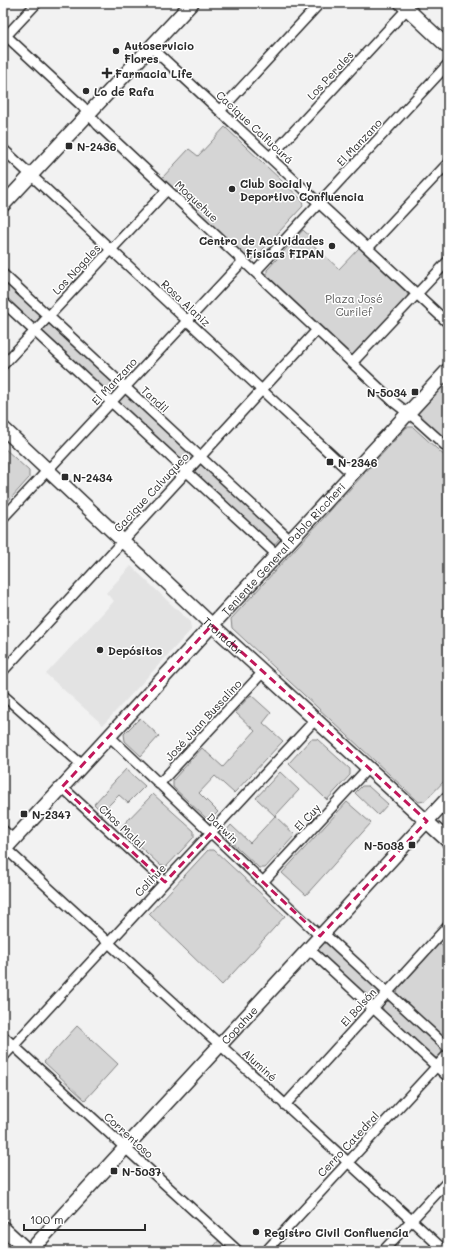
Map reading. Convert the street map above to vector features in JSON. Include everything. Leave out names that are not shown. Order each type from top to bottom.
[{"type":"street","points":[[4,35],[37,3]]},
{"type":"street","points":[[3,205],[192,3]]},
{"type":"street","points":[[220,111],[320,3]]},
{"type":"street","points":[[404,6],[448,46]]},
{"type":"street","name":"Los Perales","points":[[270,157],[404,6]]},
{"type":"street","name":"Moquehue","points":[[4,35],[82,106],[98,125],[395,403],[418,420],[448,448]]},
{"type":"street","name":"Cacique Calfucurá","points":[[151,47],[448,323]]},
{"type":"street","name":"El Manzano","points":[[255,272],[448,64]]},
{"type":"street","name":"Rosa Alaniz","points":[[3,150],[352,474]]},
{"type":"street","points":[[368,248],[448,163]]},
{"type":"street","name":"Los Nogales","points":[[3,365],[167,190]]},
{"type":"street","name":"El Manzano","points":[[3,518],[243,261]]},
{"type":"street","points":[[352,363],[448,261]]},
{"type":"street","name":"Tandil","points":[[3,274],[290,540]]},
{"type":"street","points":[[3,302],[277,555]]},
{"type":"street","name":"Cacique Calvuqueo","points":[[3,671],[317,330]]},
{"type":"street","name":"Teniente General Pablo Riccheri","points":[[7,846],[448,370]]},
{"type":"street","name":"Tronador","points":[[3,428],[212,625],[448,841]]},
{"type":"street","name":"José Juan Bussalino","points":[[159,784],[263,672]]},
{"type":"street","points":[[3,695],[82,765]]},
{"type":"street","name":"Colihue","points":[[3,1057],[316,720]]},
{"type":"street","name":"Darwin","points":[[109,736],[263,882],[388,992],[448,1048]]},
{"type":"street","name":"El Cuy","points":[[263,882],[368,768]]},
{"type":"street","name":"Chos Malal","points":[[62,787],[165,882]]},
{"type":"street","name":"Copahue","points":[[29,1251],[448,798]]},
{"type":"street","name":"Aluminé","points":[[3,830],[7,846],[109,943],[445,1251]]},
{"type":"street","name":"El Bolsón","points":[[285,1105],[448,926]]},
{"type":"street","points":[[309,949],[448,1077]]},
{"type":"street","name":"Correntoso","points":[[3,1036],[238,1251]]},
{"type":"street","name":"Cerro Catedral","points":[[266,1251],[448,1054]]},
{"type":"street","points":[[384,1251],[448,1181]]},
{"type":"street","points":[[3,1228],[29,1251]]},
{"type":"highlighted area","points":[[212,625],[427,821],[320,936],[211,833],[165,882],[62,787]]},
{"type":"shaded area","points":[[131,566],[190,622],[191,630],[103,725],[46,674],[114,601],[106,593]]},
{"type":"green space","name":"Club Social y Deportivo Confluencia","points":[[225,127],[302,200],[303,206],[254,259],[249,260],[162,178],[189,149],[198,156]]},
{"type":"green space","name":"Plaza José Curilef","points":[[303,230],[312,238],[309,241],[339,269],[359,248],[407,293],[408,297],[353,356],[351,356],[300,311],[302,309],[267,276],[267,270]]},
{"type":"green space","points":[[3,279],[42,315],[34,324],[3,296]]},
{"type":"green space","points":[[50,322],[119,386],[110,396],[41,332]]},
{"type":"green space","points":[[448,379],[448,443],[416,413]]},
{"type":"green space","points":[[126,392],[194,456],[186,466],[117,401]]},
{"type":"green space","points":[[407,427],[413,427],[448,459],[448,777],[425,801],[419,802],[232,628],[231,619]]},
{"type":"green space","points":[[3,447],[29,471],[29,478],[3,507]]},
{"type":"green space","points":[[202,463],[281,537],[272,547],[193,473]]},
{"type":"green space","points":[[251,695],[271,713],[263,723],[283,741],[234,793],[215,776],[199,793],[218,812],[212,818],[206,818],[173,787],[173,780],[202,748],[223,767],[255,731],[235,712]]},
{"type":"green space","points":[[140,718],[159,736],[141,756],[125,741],[124,734]]},
{"type":"green space","points":[[311,739],[317,739],[350,769],[350,775],[327,800],[289,763]]},
{"type":"green space","points":[[126,769],[145,786],[128,803],[119,795],[102,812],[94,804]]},
{"type":"green space","points":[[280,772],[299,790],[275,816],[256,798]]},
{"type":"green space","points":[[362,786],[368,786],[388,804],[378,815],[355,793]]},
{"type":"green space","points":[[153,794],[194,831],[194,837],[167,866],[161,866],[120,828]]},
{"type":"green space","points":[[347,802],[371,823],[306,895],[282,873]]},
{"type":"green space","points":[[275,816],[295,835],[265,868],[259,868],[226,837],[226,831],[231,825],[250,843]]},
{"type":"green space","points":[[208,850],[214,850],[285,916],[222,985],[149,914]]},
{"type":"green space","points":[[323,942],[327,943],[378,990],[379,994],[377,998],[370,999],[319,952],[317,949]]},
{"type":"green space","points":[[440,943],[448,951],[448,1042],[397,995],[398,989]]},
{"type":"green space","points":[[386,1001],[392,1002],[440,1047],[442,1053],[440,1057],[433,1057],[384,1012],[382,1006]]},
{"type":"green space","points":[[77,1026],[118,1064],[85,1100],[44,1062]]},
{"type":"green space","points":[[220,1239],[233,1251],[210,1251]]},
{"type":"place","name":"Autoservicio Flores","points":[[116,51]]},
{"type":"place","name":"Farmacia Life","points":[[107,73]]},
{"type":"place","name":"Lo de Rafa","points":[[86,91]]},
{"type":"place","name":"N-2436","points":[[69,146]]},
{"type":"place","name":"Club Social y Deportivo Confluencia","points":[[232,189]]},
{"type":"place","name":"Centro de Actividades Físicas FIPAN","points":[[332,246]]},
{"type":"place","name":"N-5034","points":[[415,392]]},
{"type":"place","name":"N-2346","points":[[330,462]]},
{"type":"place","name":"N-2434","points":[[65,477]]},
{"type":"place","name":"Depósitos","points":[[100,650]]},
{"type":"place","name":"N-2347","points":[[24,814]]},
{"type":"place","name":"N-5038","points":[[412,845]]},
{"type":"place","name":"N-5037","points":[[114,1171]]},
{"type":"place","name":"Registro Civil Confluencia","points":[[256,1232]]}]
